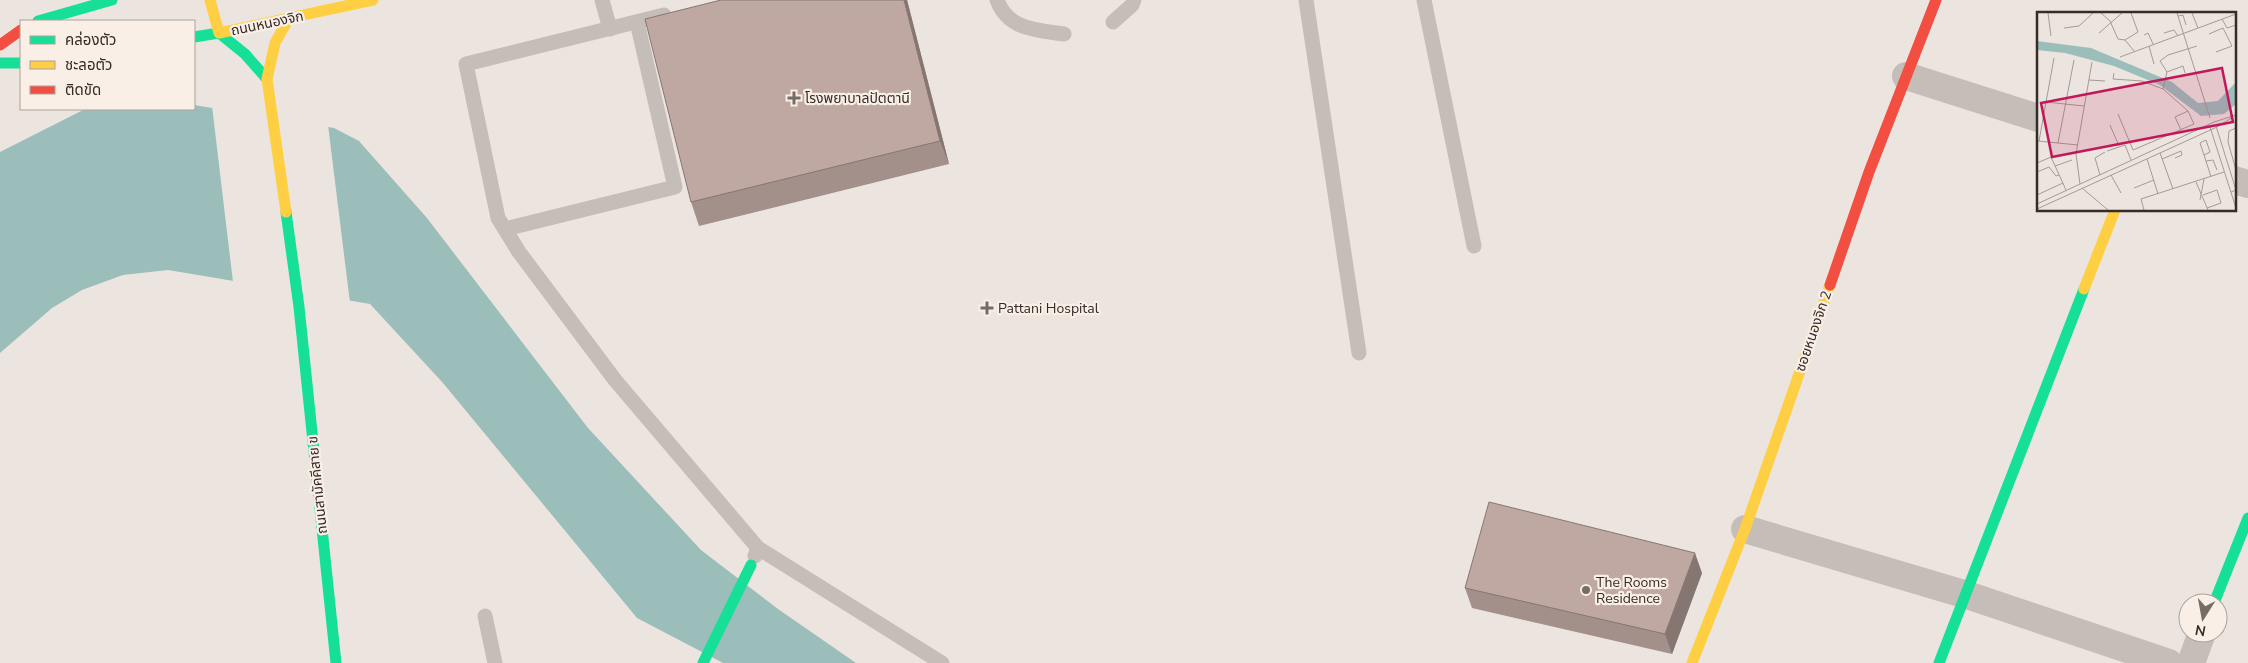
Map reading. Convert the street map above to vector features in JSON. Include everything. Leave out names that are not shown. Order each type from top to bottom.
[{"type":"street","points":[[42,20],[112,0]]},
{"type":"street","points":[[210,0],[219,33],[246,54],[267,79]]},
{"type":"street","name":"ถนนหนองจิก","points":[[195,37],[219,33],[288,13],[373,0]]},
{"type":"street","name":"ซอยหนองจิก 2","points":[[1692,663],[1745,529],[1869,172],[1936,0]]},
{"type":"street","name":"ถนนสามัคคีสาย ข","points":[[288,13],[275,43],[267,79],[299,307],[336,663]]},
{"type":"street","points":[[0,45],[20,31]]},
{"type":"street","points":[[0,63],[20,64]]},
{"type":"street","points":[[1906,76],[2037,118]]},
{"type":"street","points":[[1939,663],[2115,211]]},
{"type":"street","points":[[2218,593],[2248,518]]},
{"type":"street","points":[[1745,529],[1967,595],[2169,663]]},
{"type":"street","points":[[703,663],[751,565]]},
{"type":"street","points":[[2191,663],[2198,643]]},
{"type":"lane","points":[[602,0],[610,29]]},
{"type":"lane","points":[[997,0],[1002,12],[1025,28],[1064,34]]},
{"type":"lane","points":[[1113,22],[1134,0]]},
{"type":"lane","points":[[1306,0],[1359,353]]},
{"type":"lane","points":[[1424,0],[1474,246]]},
{"type":"lane","points":[[682,11],[466,64],[498,218],[519,252],[615,380],[758,548],[942,663]]},
{"type":"lane","points":[[505,229],[674,187],[637,22]]},
{"type":"lane","points":[[751,565],[758,548]]},
{"type":"lane","points":[[485,616],[495,663]]},
{"type":"water","points":[[195,105],[334,128],[359,141],[427,218],[588,428],[701,550],[778,609],[856,663],[723,663],[637,618],[443,383],[370,304],[168,270],[123,275],[82,290],[52,308],[0,353],[0,152],[83,110],[195,110]]},
{"type":"pier","points":[[212,106],[328,125],[350,303],[233,282]]},
{"type":"building","points":[[721,0],[904,0],[940,141],[691,202],[645,19]]},
{"type":"building","name":"The Rooms Residence","points":[[1489,502],[1695,553],[1665,634],[1465,588]]},
{"type":"traffic: fast","points":[[42,20],[112,0]]},
{"type":"traffic: fast","points":[[195,37],[219,33],[245,54],[267,79]]},
{"type":"traffic: fast","points":[[0,63],[20,63]]},
{"type":"traffic: fast","points":[[286,212],[299,307],[336,663]]},
{"type":"traffic: fast","points":[[1939,663],[2084,289]]},
{"type":"traffic: fast","points":[[2218,593],[2248,518]]},
{"type":"traffic: fast","points":[[703,663],[751,565]]},
{"type":"traffic: slow","points":[[210,0],[219,33],[373,0]]},
{"type":"traffic: slow","points":[[286,212],[267,79],[275,43],[289,18]]},
{"type":"traffic: slow","points":[[2084,289],[2115,211]]},
{"type":"traffic: slow","points":[[1692,663],[1745,529],[1830,285]]},
{"type":"traffic: jam","points":[[1830,285],[1869,172],[1936,0]]},
{"type":"traffic: jam","points":[[0,45],[20,31]]},
{"type":"place","name":"โรงพยาบาลปัตตานี","points":[[794,98]]},
{"type":"place","name":"Pattani Hospital","points":[[987,308]]},
{"type":"place","name":"The Rooms Residence","points":[[1586,590]]}]
